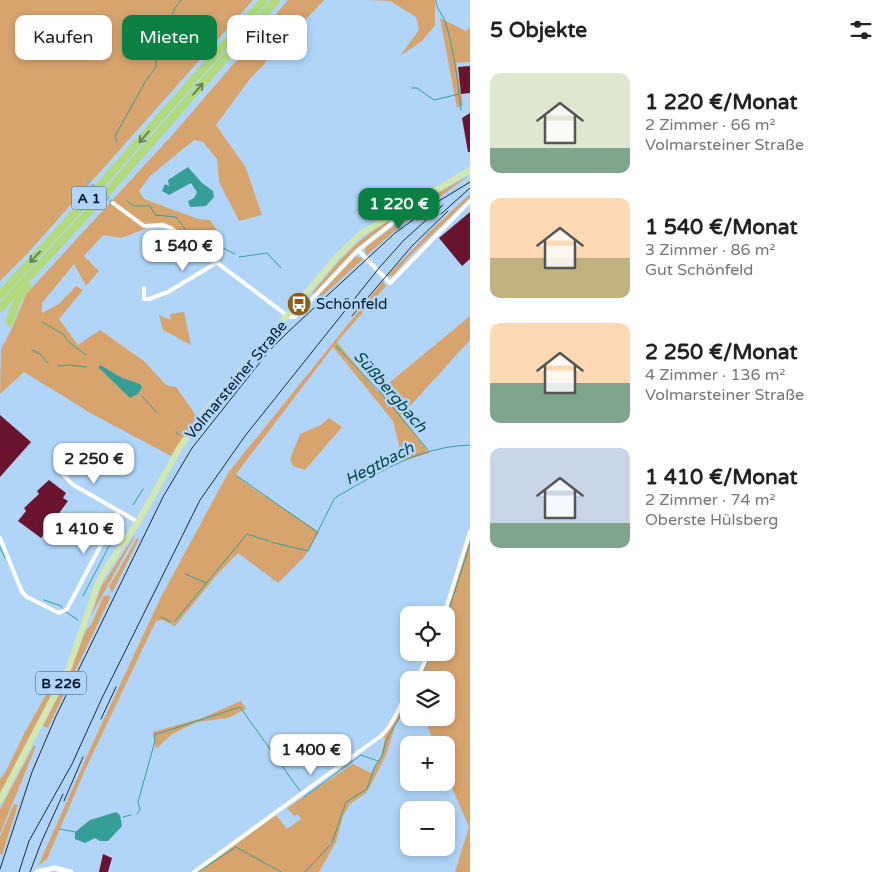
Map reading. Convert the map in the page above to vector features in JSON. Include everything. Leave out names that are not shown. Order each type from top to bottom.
[{"type":"highway","name":"A 1","points":[[0,295],[88,199],[264,0]]},
{"type":"highway","name":"A 1","points":[[0,308],[43,264],[276,0]]},
{"type":"highway","points":[[8,322],[18,299],[43,264]]},
{"type":"main road","name":"Volmarsteiner Straße","points":[[0,800],[68,670],[101,578],[138,522],[180,446],[201,417],[336,259],[360,234],[470,170]]},
{"type":"street","name":"Volmarsteiner Straße","points":[[289,316],[298,314],[358,250],[428,194]]},
{"type":"street","points":[[358,250],[390,283],[470,201]]},
{"type":"street","points":[[113,204],[144,226],[161,224],[171,228],[289,316]]},
{"type":"street","points":[[144,288],[144,299],[157,297],[216,263]]},
{"type":"street","points":[[59,470],[72,484],[138,522]]},
{"type":"street","points":[[0,538],[22,592],[34,601],[59,613],[65,611],[119,511]]},
{"type":"street","points":[[447,606],[470,532]]},
{"type":"street","points":[[194,872],[382,735],[390,726],[400,703]]},
{"type":"street","points":[[37,872],[54,868],[71,872]]},
{"type":"shaded area","points":[[0,0],[253,0],[240,15],[227,15],[227,29],[217,40],[217,15],[122,15],[122,60],[200,60],[27,254],[0,281]]},
{"type":"shaded area","points":[[288,0],[324,0],[307,18],[307,15],[275,15]]},
{"type":"shaded area","points":[[366,0],[435,0],[435,25],[422,41],[400,56],[419,30],[416,17],[390,1]]},
{"type":"shaded area","points":[[440,18],[466,31],[470,27],[470,62],[456,63],[463,105],[457,108]]},
{"type":"shaded area","points":[[237,60],[268,60],[249,80],[216,125],[246,168],[262,215],[239,221],[219,182],[217,159],[203,142],[194,140],[150,176],[139,191],[144,199],[198,219],[210,220],[221,237],[208,251],[164,222],[121,238],[103,235],[84,256],[99,271],[86,286],[74,264],[42,303],[42,313],[59,304],[76,286],[83,290],[59,319],[78,345],[100,330],[144,361],[166,385],[176,387],[197,417],[171,456],[92,414],[24,372],[0,394],[1,349],[27,293],[175,132]]},
{"type":"shaded area","points":[[188,167],[202,183],[213,191],[214,197],[206,206],[190,207],[188,201],[194,198],[197,192],[191,183],[169,195],[162,191],[165,184],[169,186],[168,180]]},
{"type":"shaded area","points":[[470,175],[405,222],[367,255],[365,252],[366,247],[436,194]]},
{"type":"shaded area","points":[[470,194],[470,198],[409,257],[393,276],[387,276],[429,232]]},
{"type":"shaded area","points":[[389,221],[354,251],[314,294],[312,293],[356,244]]},
{"type":"shaded area","points":[[356,256],[363,259],[318,300],[316,298]]},
{"type":"shaded area","points":[[383,281],[386,286],[337,342],[378,392],[470,316],[470,340],[401,416],[429,453],[403,461],[393,421],[333,347],[236,474],[241,480],[319,532],[304,557],[278,583],[238,553],[216,576],[175,626],[163,620],[156,621],[85,770],[47,859],[38,866],[161,597],[228,473]]},
{"type":"shaded area","points":[[184,312],[191,345],[163,330],[159,315],[171,320],[170,314]]},
{"type":"shaded area","points":[[100,365],[122,378],[140,384],[142,387],[138,394],[130,398],[99,368]]},
{"type":"shaded area","points":[[329,418],[342,427],[305,470],[293,466],[290,459],[300,434],[321,425]]},
{"type":"shaded area","points":[[470,532],[470,872],[455,872],[469,827],[453,791],[455,791],[455,736],[431,736],[427,726],[455,726],[455,671],[423,671],[428,661],[455,661],[455,606],[447,606]]},
{"type":"shaded area","points":[[135,536],[91,616],[101,587]]},
{"type":"shaded area","points":[[137,538],[139,539],[112,593],[109,587]]},
{"type":"shaded area","points":[[111,596],[48,728],[43,726],[68,677],[86,630],[91,625],[103,597]]},
{"type":"shaded area","points":[[52,684],[56,686],[0,793],[0,779],[5,773]]},
{"type":"shaded area","points":[[241,701],[246,709],[228,718],[197,722],[172,734],[156,749],[153,732],[202,718]]},
{"type":"shaded area","points":[[400,712],[400,717],[396,723],[386,755],[372,783],[366,793],[350,804],[343,816],[336,842],[319,872],[198,872],[276,815],[287,829],[301,819],[298,814],[294,816],[287,808],[353,764],[371,773],[381,756],[385,739],[383,737]]},
{"type":"shaded area","points":[[34,745],[36,746],[0,834],[0,809]]},
{"type":"shaded area","points":[[14,804],[18,805],[2,855],[0,854],[0,837]]},
{"type":"shaded area","points":[[116,812],[120,815],[122,826],[108,841],[100,841],[95,838],[85,843],[75,839],[75,832],[90,820]]},
{"type":"building","points":[[470,66],[470,93],[461,94],[458,67]]},
{"type":"building","points":[[470,113],[470,152],[468,152],[462,118]]},
{"type":"building","points":[[470,212],[470,259],[462,266],[439,238]]},
{"type":"building","points":[[0,415],[31,442],[0,477]]},
{"type":"building","points":[[49,480],[66,493],[63,498],[68,501],[41,538],[18,521],[26,511],[24,508],[39,494],[37,491]]},
{"type":"building","points":[[103,854],[112,858],[108,872],[99,872]]},
{"type":"waterway","name":"Süßbergbach","points":[[172,15],[181,0]]},
{"type":"waterway","points":[[436,0],[445,21],[451,43],[461,110]]},
{"type":"waterway","name":"Süßbergbach","points":[[117,142],[115,136],[145,82],[156,67],[156,60]]},
{"type":"waterway","points":[[412,88],[417,88],[434,100],[459,94]]},
{"type":"waterway","points":[[127,201],[134,206],[150,206],[155,215],[176,217],[187,231],[208,239]]},
{"type":"waterway","points":[[215,244],[235,254]]},
{"type":"waterway","name":"Süßbergbach","points":[[239,257],[267,253],[281,268]]},
{"type":"waterway","points":[[42,322],[63,334],[69,342],[86,355]]},
{"type":"waterway","name":"Süßbergbach","points":[[336,346],[380,392],[428,450]]},
{"type":"waterway","points":[[32,350],[40,354],[48,363]]},
{"type":"waterway","points":[[58,366],[86,367]]},
{"type":"waterway","points":[[142,396],[157,413]]},
{"type":"waterway","name":"Hegtbach","points":[[271,542],[308,551],[334,499],[338,496],[385,469],[417,455],[434,450],[470,445]]},
{"type":"waterway","points":[[237,476],[316,531]]},
{"type":"waterway","points":[[133,505],[143,489]]},
{"type":"waterway","points":[[83,596],[120,525]]},
{"type":"waterway","name":"Hegtbach","points":[[175,621],[247,534],[269,541]]},
{"type":"waterway","points":[[450,606],[470,544]]},
{"type":"waterway","name":"Hegtbach","points":[[0,547],[5,558]]},
{"type":"waterway","points":[[185,574],[206,583]]},
{"type":"waterway","name":"Hegtbach","points":[[44,600],[61,606],[63,609]]},
{"type":"waterway","name":"Hegtbach","points":[[66,612],[78,620]]},
{"type":"waterway","name":"Hegtbach","points":[[161,617],[171,622]]},
{"type":"waterway","points":[[423,671],[428,661]]},
{"type":"waterway","points":[[137,814],[140,810],[138,802],[155,741],[154,735],[240,707],[300,791]]},
{"type":"waterway","points":[[305,872],[332,843],[346,802],[367,789],[375,766],[382,756],[386,741],[400,717]]},
{"type":"waterway","points":[[304,797],[361,755],[378,761]]},
{"type":"waterway","points":[[123,817],[131,815]]},
{"type":"waterway","points":[[60,829],[75,832]]},
{"type":"waterway","points":[[198,872],[236,847],[281,872]]},
{"type":"tunnel","points":[[87,181],[113,203]]},
{"type":"railway","points":[[0,869],[32,772],[56,716],[163,497],[192,448],[269,351],[289,331],[395,233],[439,201],[470,182]]},
{"type":"railway","points":[[441,214],[470,188]]},
{"type":"railway","points":[[19,872],[29,841],[72,764],[102,698],[200,500],[245,436],[379,268],[404,240],[443,205]]},
{"type":"railway","points":[[352,316],[412,246],[448,211]]},
{"type":"railway","points":[[101,719],[116,687]]},
{"type":"railway","points":[[64,801],[83,757]]},
{"type":"railway","points":[[30,872],[63,794]]},
{"type":"place","name":"Schönfeld","points":[[299,304]]}]
